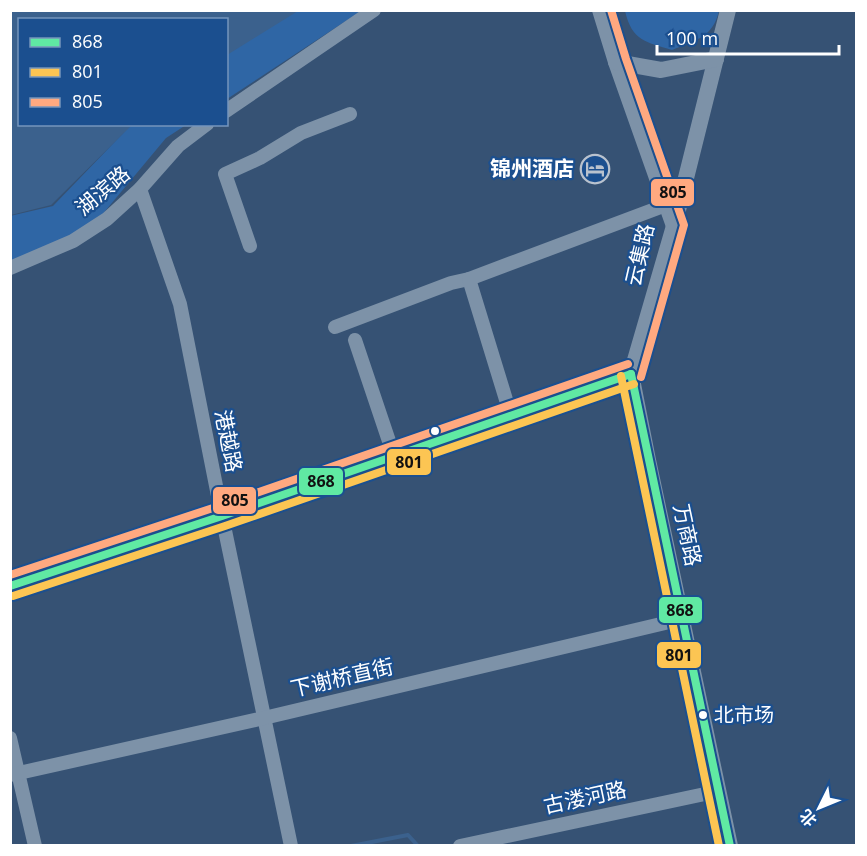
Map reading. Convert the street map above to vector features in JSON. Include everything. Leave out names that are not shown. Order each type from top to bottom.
[{"type":"street","points":[[228,110],[374,10]]},
{"type":"street","name":"云集路","points":[[600,10],[674,226],[632,374]]},
{"type":"street","points":[[674,226],[728,10]]},
{"type":"street","points":[[616,62],[661,70],[716,59]]},
{"type":"street","points":[[250,246],[225,174],[260,158],[301,133],[350,114]]},
{"type":"street","name":"湖滨路","points":[[10,268],[73,241],[106,219],[140,189],[178,146],[204,126]]},
{"type":"street","name":"港越路","points":[[140,189],[180,304],[291,846]]},
{"type":"street","points":[[335,327],[666,205]]},
{"type":"street","points":[[469,279],[511,416]]},
{"type":"street","points":[[355,340],[394,456]]},
{"type":"street","points":[[10,586],[222,516],[632,374]]},
{"type":"street","name":"万商路","points":[[632,374],[730,846]]},
{"type":"street","name":"下谢桥直街","points":[[15,775],[682,619]]},
{"type":"street","points":[[10,738],[15,775],[35,846]]},
{"type":"street","name":"古溇河路","points":[[460,846],[719,791]]},
{"type":"shaded area","points":[[11,10],[298,11],[228,54],[228,18],[18,18],[18,126],[131,126],[51,205],[11,215]]},
{"type":"shaded area","points":[[625,10],[719,11],[712,27],[702,37],[672,50],[641,39],[632,29]]},
{"type":"shaded area","points":[[296,11],[361,11],[228,98],[228,50]]},
{"type":"shaded area","points":[[130,126],[184,126],[166,138],[101,216],[56,245],[11,262],[10,216],[53,206]]},
{"type":"waterway","points":[[351,846],[408,835],[418,846]]},
{"type":"transit line","name":"805","points":[[611,10],[684,225],[641,377]]},
{"type":"transit line","name":"805","points":[[10,575],[219,506],[628,364]]},
{"type":"transit line","name":"868","points":[[631,374],[730,846]]},
{"type":"transit line","name":"868","points":[[10,586],[222,516],[631,374]]},
{"type":"transit line","name":"801","points":[[621,376],[719,846]]},
{"type":"transit line","name":"801","points":[[13,596],[225,526],[634,384]]},
{"type":"place","name":"锦州酒店","points":[[595,169]]},
{"type":"place","name":"北市场","points":[[703,715]]}]
